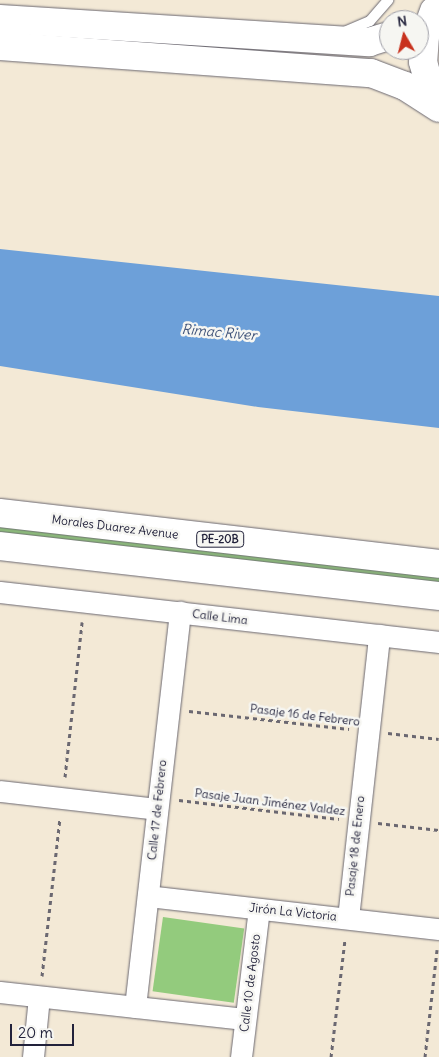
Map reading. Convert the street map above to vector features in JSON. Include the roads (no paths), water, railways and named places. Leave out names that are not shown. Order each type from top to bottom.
[{"type":"main road","points":[[432,10],[425,36],[423,62],[432,92],[439,107]]},
{"type":"main road","points":[[0,19],[331,38],[369,42],[379,39]]},
{"type":"main road","points":[[0,46],[371,73],[405,86],[439,107]]},
{"type":"main road","name":"Morales Duarez Avenue","points":[[0,513],[439,564]]},
{"type":"main road","points":[[0,546],[439,596]]},
{"type":"street","name":"Calle Lima","points":[[0,592],[439,642]]},
{"type":"street","name":"Calle 17 de Febrero","points":[[135,1007],[180,612]]},
{"type":"street","name":"Pasaje 18 de Enero","points":[[348,918],[379,635]]},
{"type":"street","points":[[0,791],[158,803]]},
{"type":"street","name":"Jirón La Victoria","points":[[148,896],[348,918],[438,936]]},
{"type":"street","name":"Calle 10 de Agosto","points":[[241,1057],[259,909]]},
{"type":"street","points":[[0,992],[245,1019]]},
{"type":"street","points":[[33,1057],[39,997]]},
{"type":"lane","points":[[331,38],[370,21],[388,0]]},
{"type":"water","name":"Rimac River","points":[[0,249],[439,296],[439,428],[258,407],[0,366]]}]
